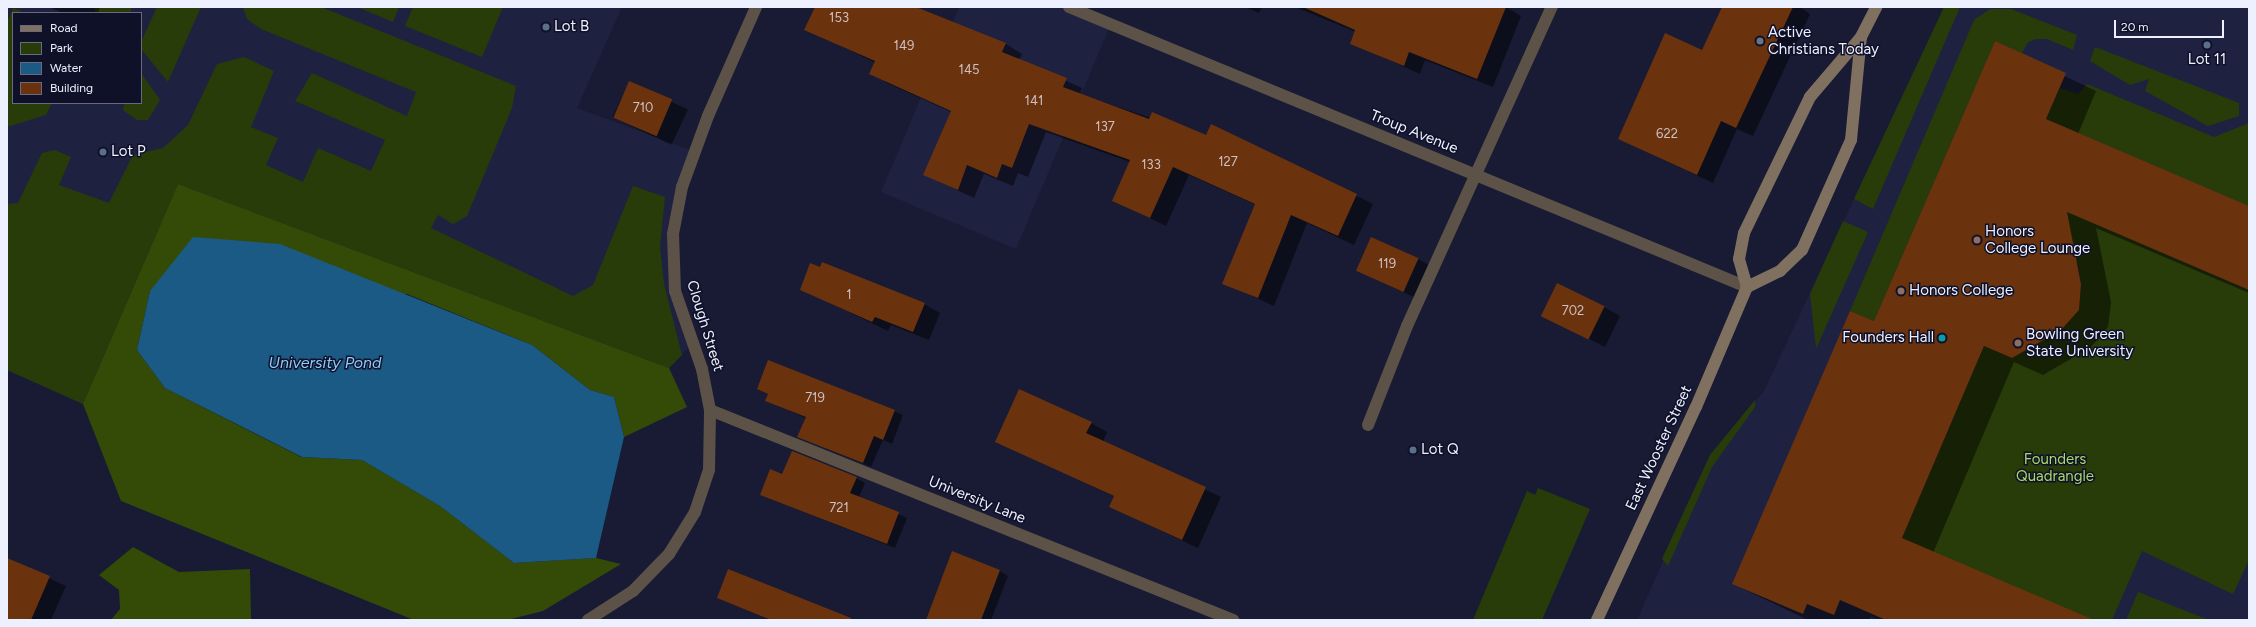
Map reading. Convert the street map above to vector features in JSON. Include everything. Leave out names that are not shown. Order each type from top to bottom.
[{"type":"main road","points":[[1861,37],[1851,140],[1802,250],[1780,271],[1747,287],[1739,259],[1744,233],[1810,97],[1861,37],[1876,7]]},
{"type":"main road","name":"East Wooster Street","points":[[1597,620],[1696,407],[1747,287]]},
{"type":"street","name":"Clough Street","points":[[588,620],[633,591],[653,573],[669,554],[695,512],[709,470],[710,410],[702,369],[675,292],[673,234],[682,187],[708,116],[756,7]]},
{"type":"street","name":"Troup Avenue","points":[[1069,7],[1747,287]]},
{"type":"street","points":[[1368,426],[1407,326],[1552,7]]},
{"type":"street","name":"University Lane","points":[[710,410],[1232,620]]},
{"type":"shaded area","points":[[7,7],[622,7],[577,108],[696,152],[672,264],[693,343],[669,368],[178,184],[83,404],[7,370]]},
{"type":"shaded area","points":[[959,7],[1069,7],[1111,24],[1016,249],[881,192]]},
{"type":"shaded area","name":"Bowling Green State University","points":[[1944,7],[2249,7],[2249,620],[1637,620],[1710,455],[1764,391]]},
{"type":"green space","points":[[95,7],[131,7],[131,12],[95,12]]},
{"type":"green space","points":[[157,7],[201,7],[168,82],[142,50],[142,40]]},
{"type":"green space","points":[[243,7],[321,7],[516,86],[512,108],[467,216],[453,224],[438,215],[431,228],[573,296],[593,285],[633,186],[665,197],[660,246],[664,284],[682,355],[669,368],[178,184],[83,404],[7,370],[7,204],[18,203],[42,153],[55,150],[71,157],[59,185],[109,203],[133,155],[163,148],[188,125],[217,64],[244,57],[274,71],[251,127],[278,138],[266,165],[303,182],[318,148],[371,171],[385,140],[295,101],[312,73],[407,116],[416,92],[261,29],[247,19]]},
{"type":"green space","points":[[357,7],[399,7],[393,22]]},
{"type":"green space","points":[[413,7],[503,7],[482,57],[405,26]]},
{"type":"green space","points":[[1944,7],[1960,7],[1873,209],[1854,199]]},
{"type":"green space","points":[[13,8],[23,12],[12,12],[12,104],[52,104],[46,115],[10,126],[7,125],[7,22]]},
{"type":"green space","points":[[1990,9],[2011,9],[2077,35],[2073,50],[2047,39],[2036,39],[2028,42],[2022,53],[1995,41],[1874,321],[1850,311],[1974,20]]},
{"type":"green space","points":[[2095,47],[2239,103],[2239,116],[2208,126],[2145,91],[2149,79],[2130,85],[2090,61]]},
{"type":"green space","points":[[142,74],[160,100],[148,120],[137,120],[123,110],[124,104],[142,104]]},
{"type":"green space","points":[[2087,84],[2214,137],[2249,123],[2249,206],[2046,119],[2060,88],[2078,94]]},
{"type":"green space","points":[[178,184],[669,368],[687,407],[624,437],[614,397],[590,390],[532,345],[407,294],[150,291],[137,350],[165,388],[301,457],[362,460],[440,506],[514,563],[596,558],[621,564],[543,611],[507,620],[414,620],[121,501],[83,404]]},
{"type":"green space","name":"Founders Quadrangle","points":[[2063,210],[2249,290],[2249,560],[2233,594],[2142,551],[2112,620],[2069,620],[1902,538],[1984,346],[2012,358],[2061,330],[2079,309],[2081,284],[2078,265],[2066,248]]},
{"type":"green space","points":[[1843,221],[1868,232],[1816,349],[1810,294]]},
{"type":"green space","points":[[1755,400],[1755,407],[1712,467],[1668,566],[1662,559],[1710,455]]},
{"type":"green space","points":[[1538,488],[1590,509],[1542,620],[1473,620],[1527,491],[1535,495]]},
{"type":"green space","points":[[133,547],[179,572],[250,569],[251,620],[111,620],[120,609],[119,590],[99,575]]},
{"type":"green space","points":[[2138,592],[2209,620],[2126,620]]},
{"type":"water","name":"University Pond","points":[[193,237],[280,244],[532,345],[590,390],[614,397],[624,437],[596,558],[514,563],[440,506],[362,460],[302,457],[165,388],[137,350],[150,291]]},
{"type":"building","points":[[815,7],[916,7],[1006,43],[1002,52],[1067,78],[1063,87],[1149,119],[1152,112],[1206,135],[1211,124],[1357,194],[1338,236],[1291,215],[1258,298],[1222,284],[1255,204],[1173,167],[1150,218],[1112,201],[1130,160],[1029,124],[1012,168],[1002,164],[997,178],[967,165],[958,190],[923,175],[951,111],[869,74],[875,61],[804,30]]},
{"type":"building","points":[[1303,7],[1506,7],[1477,79],[1409,52],[1404,66],[1350,44],[1355,30]]},
{"type":"building","points":[[1722,7],[1793,7],[1736,128],[1721,121],[1697,175],[1618,139],[1665,33],[1702,50]]},
{"type":"building","name":"Founders Hall","points":[[1995,41],[2066,73],[2046,119],[2249,206],[2249,290],[2067,212],[2081,284],[2079,310],[2061,330],[2012,358],[1984,346],[1902,538],[2094,620],[1886,620],[1840,600],[1834,615],[1807,604],[1803,614],[1732,584],[1850,311],[1874,321]]},
{"type":"building","points":[[629,81],[672,99],[657,136],[613,118]]},
{"type":"building","points":[[1371,237],[1419,258],[1403,292],[1356,271]]},
{"type":"building","points":[[822,262],[925,303],[913,332],[875,317],[872,322],[800,290],[810,263],[820,267]]},
{"type":"building","points":[[1557,283],[1605,306],[1588,339],[1541,316]]},
{"type":"building","points":[[768,360],[895,410],[883,440],[874,436],[863,463],[797,437],[806,417],[765,401],[768,394],[757,389]]},
{"type":"building","points":[[1019,389],[1092,422],[1086,433],[1206,487],[1182,540],[1109,507],[1114,496],[995,442]]},
{"type":"building","points":[[792,451],[857,477],[850,493],[899,512],[887,544],[760,495],[770,469],[782,474]]},
{"type":"building","points":[[952,551],[1000,570],[981,620],[926,620]]},
{"type":"building","points":[[7,558],[50,576],[31,620],[7,620]]},
{"type":"building","points":[[728,569],[851,618],[851,620],[771,620],[717,598]]},
{"type":"place","name":"Lot B","points":[[546,27]]},
{"type":"place","name":"Active Christians Today","points":[[1760,41]]},
{"type":"place","name":"Lot 11","points":[[2207,45]]},
{"type":"place","name":"Lot P","points":[[103,152]]},
{"type":"place","name":"Honors College Lounge","points":[[1977,240]]},
{"type":"place","name":"Honors College","points":[[1901,291]]},
{"type":"place","name":"Founders Hall","points":[[1942,338]]},
{"type":"place","name":"Bowling Green State University","points":[[2018,343]]},
{"type":"place","name":"Lot Q","points":[[1413,450]]}]
